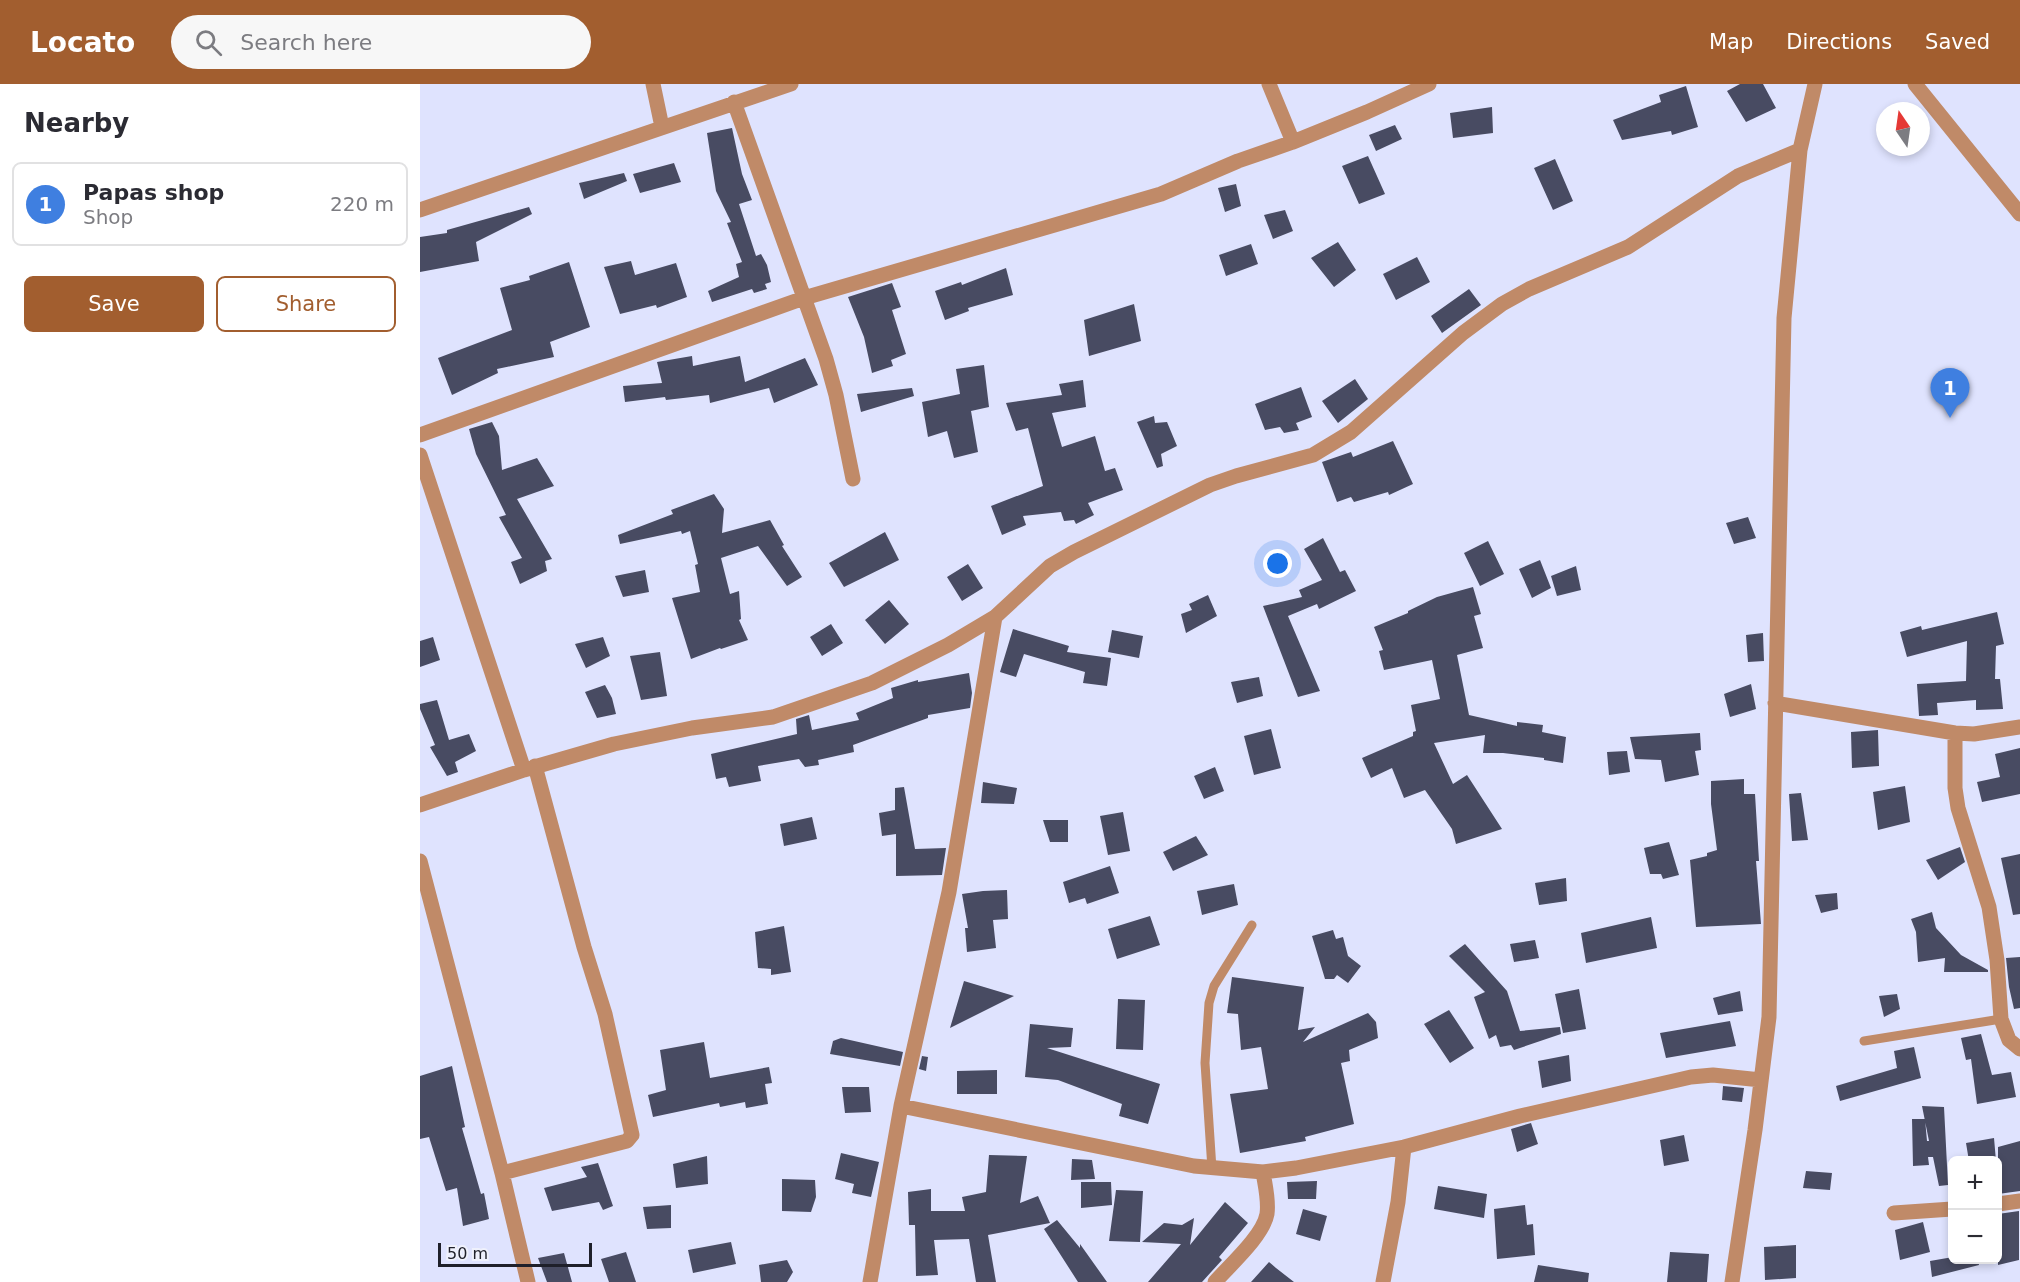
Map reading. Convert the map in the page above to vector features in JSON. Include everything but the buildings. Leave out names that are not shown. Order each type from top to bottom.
[{"type":"street","points":[[653,84],[662,127]]},
{"type":"street","points":[[420,210],[791,84]]},
{"type":"street","points":[[1269,84],[1293,142]]},
{"type":"street","points":[[420,435],[804,298],[1161,194],[1238,161],[1293,142],[1429,84]]},
{"type":"street","points":[[1732,1282],[1769,1017],[1784,318],[1800,150],[1815,84]]},
{"type":"street","points":[[1915,84],[2014,196],[2020,214]]},
{"type":"street","points":[[735,102],[836,395],[853,479]]},
{"type":"street","points":[[420,806],[529,768],[649,736],[773,717],[872,683],[948,645],[995,617],[1050,566],[1074,552],[1210,485],[1313,455],[1332,445],[1351,432],[1463,333],[1502,304],[1546,282],[1628,247],[1738,176],[1800,150]]},
{"type":"street","points":[[420,455],[529,768],[605,1014],[632,1135],[627,1141],[502,1173]]},
{"type":"street","points":[[870,1282],[901,1106],[949,892],[995,617]]},
{"type":"street","points":[[1775,703],[1955,733],[1974,734],[2020,727]]},
{"type":"street","points":[[1955,733],[1955,788],[1958,808],[1989,907],[1997,960],[2001,1019],[2009,1040],[2020,1049]]},
{"type":"street","points":[[420,861],[502,1173],[528,1282]]},
{"type":"street","points":[[901,1106],[1194,1166],[1263,1172],[1296,1168],[1404,1146],[1520,1116],[1691,1077],[1713,1075],[1761,1080]]},
{"type":"street","points":[[1383,1282],[1398,1202],[1404,1146]]},
{"type":"street","points":[[1215,1282],[1255,1236],[1267,1216],[1263,1172]]},
{"type":"street","points":[[2002,1203],[2020,1201]]},
{"type":"street","points":[[1894,1213],[1948,1209]]},
{"type":"lane","points":[[1212,1168],[1205,1063],[1209,1003],[1214,986],[1252,925]]},
{"type":"lane","points":[[1864,1041],[2001,1019]]},
{"type":"place","name":"Papas shop","points":[[1950,418]]}]
